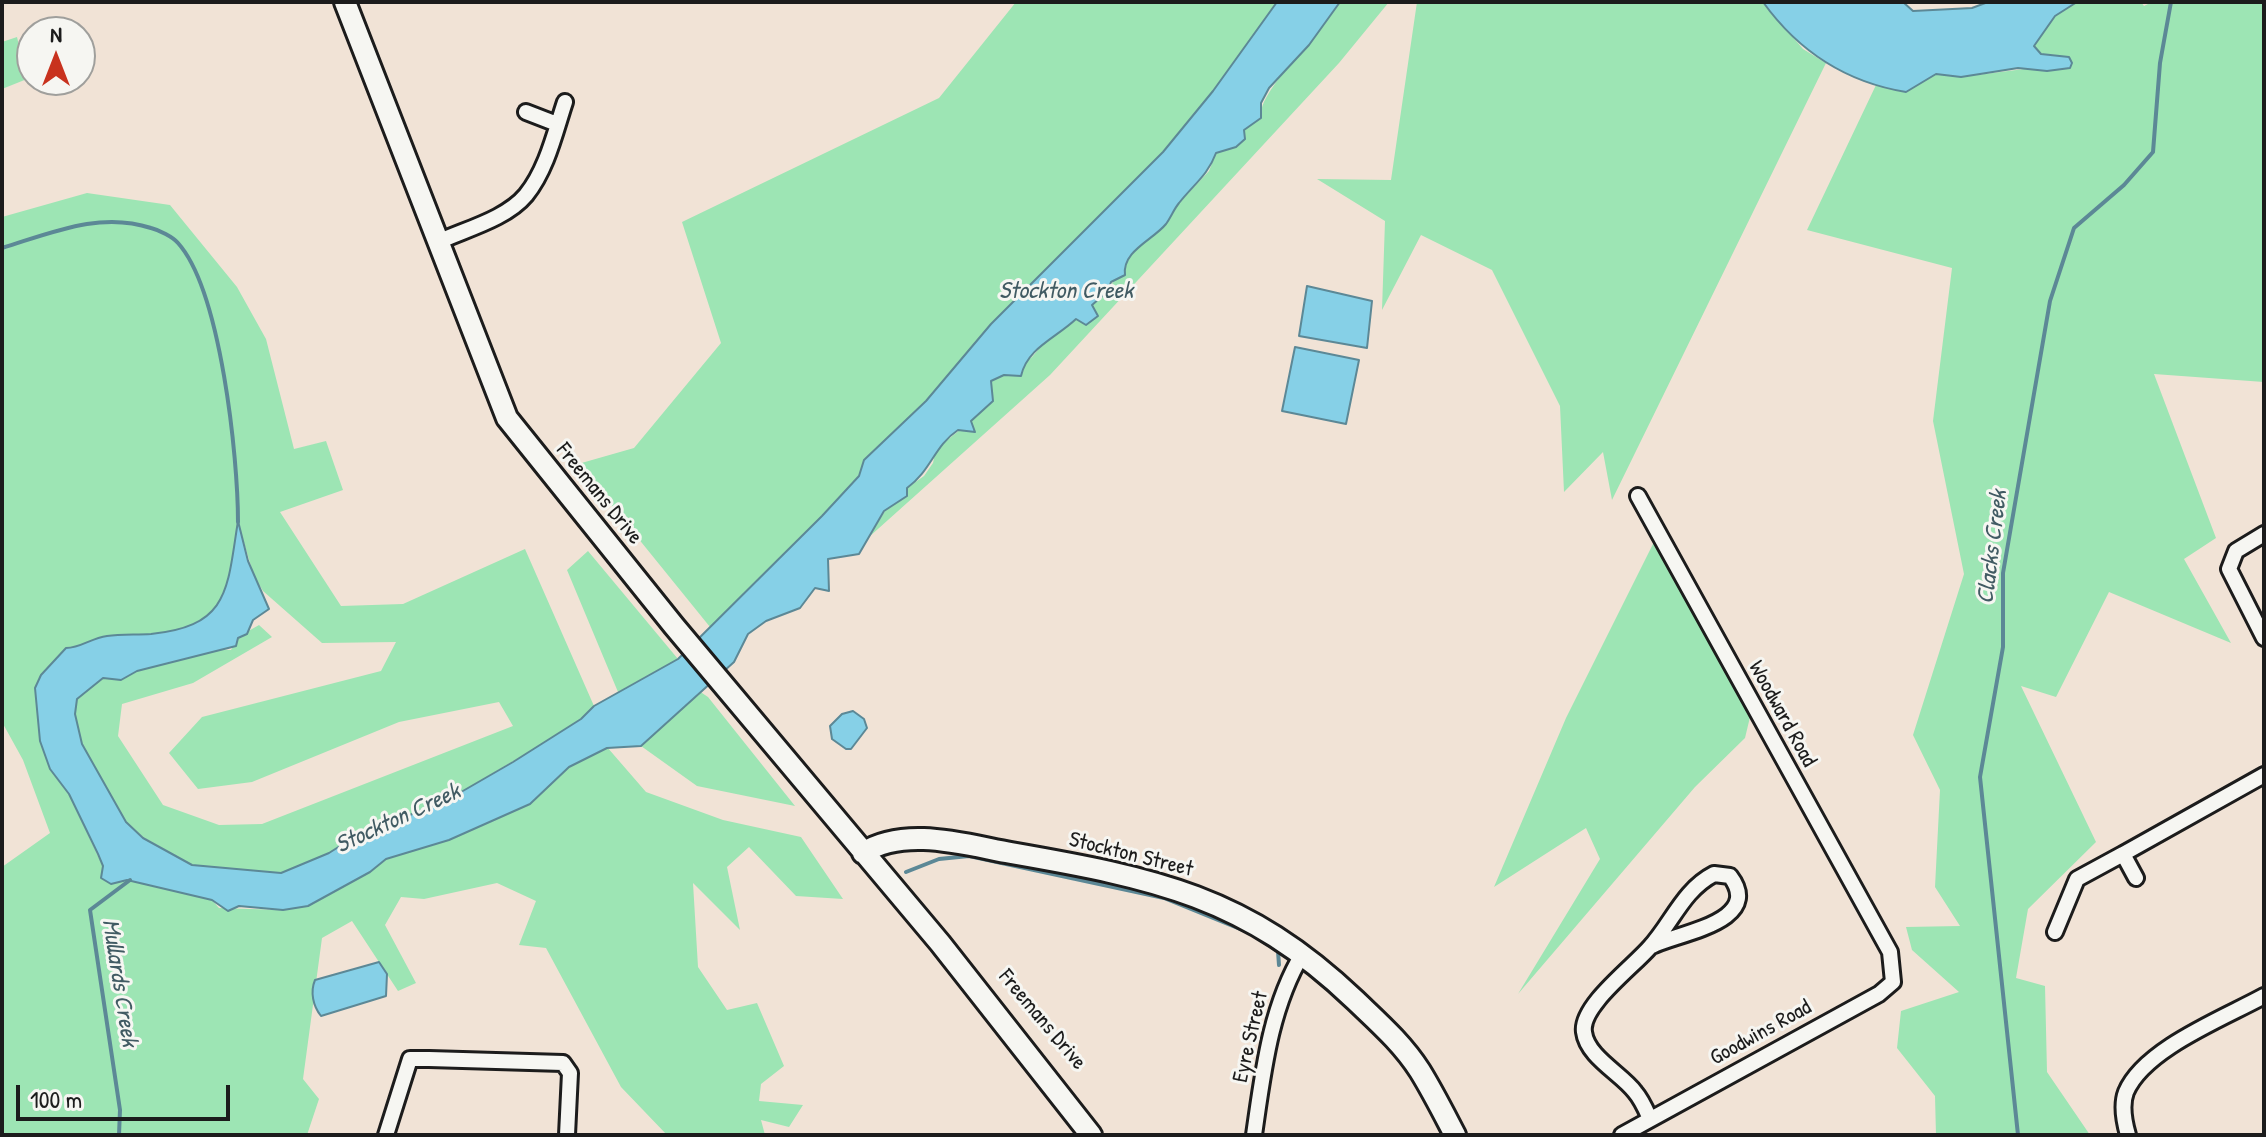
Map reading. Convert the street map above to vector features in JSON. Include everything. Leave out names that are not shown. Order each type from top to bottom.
[{"type":"main road","name":"Freemans Drive","points":[[345,2],[507,418],[674,626],[940,943],[1091,1135]]},
{"type":"main road","name":"Stockton Street","points":[[863,853],[881,843],[928,840],[1113,872],[1201,897],[1273,932],[1303,953],[1357,1002],[1398,1042],[1421,1073],[1455,1135]]},
{"type":"main road","name":"Freemans Drive","points":[[940,943],[964,965],[1067,1088],[1099,1135]]},
{"type":"main road","name":"Stockton Street","points":[[1357,1002],[1446,1135]]},
{"type":"street","points":[[438,242],[505,212],[526,195],[545,163],[565,102]]},
{"type":"street","points":[[526,112],[557,124]]},
{"type":"street","name":"Woodward Road","points":[[1638,496],[1890,952]]},
{"type":"street","points":[[2264,534],[2236,551],[2231,560],[2231,578],[2264,638]]},
{"type":"street","points":[[2055,932],[2077,879],[2264,775]]},
{"type":"street","points":[[2123,854],[2136,878]]},
{"type":"street","points":[[1650,1119],[1635,1091],[1592,1049],[1584,1034],[1585,1021],[1599,999],[1652,946],[1679,906],[1704,879],[1714,874],[1730,876],[1738,897],[1736,907],[1697,931],[1669,937],[1652,946]]},
{"type":"street","name":"Goodwins Road","points":[[1626,1134],[1879,994],[1893,982],[1890,952]]},
{"type":"street","name":"Eyre Street","points":[[1254,1135],[1274,1020],[1288,978],[1303,953]]},
{"type":"street","points":[[2128,1135],[2123,1118],[2125,1094],[2137,1073],[2155,1056],[2264,996]]},
{"type":"street","points":[[386,1135],[410,1059],[563,1063],[570,1073],[567,1135]]},
{"type":"green space","points":[[1016,2],[1277,2],[1213,91],[1163,152],[991,324],[926,401],[864,460],[859,476],[822,516],[710,627],[578,464],[634,448],[721,343],[682,222],[939,98]]},
{"type":"green space","points":[[1340,2],[1389,2],[1339,63],[1050,375],[869,537],[885,511],[907,496],[907,488],[924,476],[933,463],[936,449],[982,408],[991,381],[1032,357],[1048,338],[1068,326],[1107,292],[1135,248],[1166,223],[1179,203],[1209,171],[1216,153],[1236,147],[1244,130],[1262,111],[1271,89]]},
{"type":"green space","points":[[1417,2],[1763,2],[1803,49],[1826,63],[1612,500],[1603,452],[1564,492],[1560,406],[1492,270],[1421,235],[1382,310],[1385,221],[1317,179],[1391,180]]},
{"type":"green space","points":[[2077,2],[2141,2],[2144,6],[2152,2],[2264,2],[2264,382],[2154,374],[2216,538],[2184,559],[2231,643],[2109,592],[2056,697],[2021,686],[2096,842],[2028,909],[2016,978],[2045,986],[2047,1072],[2090,1135],[1936,1135],[1935,1096],[1897,1048],[1901,1011],[1959,992],[1912,950],[1906,927],[1960,926],[1935,887],[1940,790],[1913,735],[1964,574],[1933,421],[1952,268],[1807,230],[1876,85],[1906,92],[1936,74],[1961,77],[2032,68],[2056,55],[2040,54],[2033,46],[2055,16]]},
{"type":"green space","points":[[16,37],[16,83],[2,89],[2,42]]},
{"type":"green space","points":[[87,193],[170,205],[237,287],[266,339],[294,449],[326,441],[343,490],[280,512],[341,606],[403,604],[525,549],[594,706],[581,719],[544,743],[449,799],[351,839],[329,853],[281,873],[192,865],[143,837],[126,822],[82,744],[75,714],[77,699],[103,678],[121,680],[137,671],[217,649],[231,650],[238,637],[259,625],[272,637],[193,683],[122,704],[118,736],[163,805],[219,825],[262,824],[513,726],[499,702],[399,722],[252,782],[198,789],[169,753],[202,717],[381,671],[396,642],[322,643],[263,591],[254,576],[238,523],[226,586],[220,601],[210,613],[197,623],[177,630],[106,636],[66,648],[41,675],[35,688],[40,741],[50,769],[69,794],[111,884],[126,880],[212,900],[219,908],[283,910],[308,906],[370,872],[386,859],[449,840],[530,804],[569,767],[607,747],[646,792],[723,820],[801,837],[843,899],[796,896],[749,847],[727,867],[740,930],[693,883],[698,967],[727,1010],[757,1003],[784,1066],[761,1084],[759,1101],[803,1105],[789,1127],[761,1120],[765,1135],[667,1135],[621,1087],[546,948],[519,945],[536,901],[497,883],[424,899],[401,897],[385,925],[416,983],[398,991],[352,921],[322,938],[303,1079],[319,1099],[307,1135],[2,1135],[2,867],[50,833],[23,760],[2,722],[2,217]]},
{"type":"green space","points":[[1655,540],[1750,717],[1745,738],[1695,787],[1518,994],[1600,859],[1586,828],[1494,887],[1566,718]]},
{"type":"green space","points":[[588,551],[678,659],[618,692],[567,570]]},
{"type":"green space","points":[[699,691],[708,697],[795,806],[697,786],[641,746]]},
{"type":"water","name":"Stockton Creek","points":[[1277,2],[1340,2],[1309,45],[1269,88],[1261,103],[1261,118],[1244,130],[1245,139],[1236,147],[1216,153],[1205,173],[1179,203],[1166,224],[1128,259],[1125,275],[1111,282],[1107,292],[1092,305],[1098,316],[1086,325],[1076,319],[1043,344],[1029,358],[1021,376],[1004,375],[991,381],[993,401],[971,421],[975,432],[958,430],[950,436],[922,474],[907,488],[907,496],[884,511],[859,554],[828,559],[829,591],[815,588],[800,608],[766,621],[748,634],[734,662],[641,746],[607,748],[569,767],[530,804],[449,840],[386,859],[370,872],[308,906],[283,910],[239,906],[228,911],[212,900],[127,880],[111,884],[101,878],[103,866],[98,854],[69,794],[50,769],[40,741],[35,688],[41,675],[66,648],[107,636],[177,630],[196,623],[210,613],[226,585],[238,521],[248,561],[269,609],[253,620],[247,634],[238,638],[236,646],[137,671],[121,680],[103,678],[77,699],[75,714],[82,744],[126,822],[143,838],[192,865],[281,873],[329,853],[351,839],[449,799],[581,719],[594,706],[678,659],[822,516],[859,476],[864,460],[926,401],[991,324],[1163,152],[1213,91]]},
{"type":"water","points":[[1763,2],[1903,2],[1913,11],[1972,8],[1988,2],[2077,2],[2055,16],[2034,46],[2041,54],[2069,57],[2072,63],[2070,68],[2047,71],[2018,68],[1961,77],[1936,74],[1906,92],[1863,81],[1825,62],[1792,36]]},
{"type":"water","points":[[1307,286],[1372,301],[1367,348],[1299,336]]},
{"type":"water","points":[[1295,347],[1359,360],[1346,424],[1282,411]]},
{"type":"water","points":[[853,711],[864,719],[867,728],[851,749],[846,749],[832,739],[830,726],[842,714]]},
{"type":"water","points":[[379,962],[387,974],[386,996],[321,1016],[313,999],[315,980]]},
{"type":"waterway","name":"Clacks Creek","points":[[2018,1135],[1980,777],[2003,647],[2003,573],[2050,301],[2074,228],[2124,185],[2153,152],[2160,63],[2171,2]]},
{"type":"waterway","name":"Stockton Creek","points":[[2,248],[76,226],[113,222],[154,229],[178,243],[193,266],[216,335],[235,458],[238,522]]},
{"type":"waterway","points":[[906,872],[939,859],[969,856],[1164,898],[1250,933],[1278,951],[1279,965]]},
{"type":"waterway","name":"Mullards Creek","points":[[119,1135],[120,1110],[90,910],[130,880]]}]
